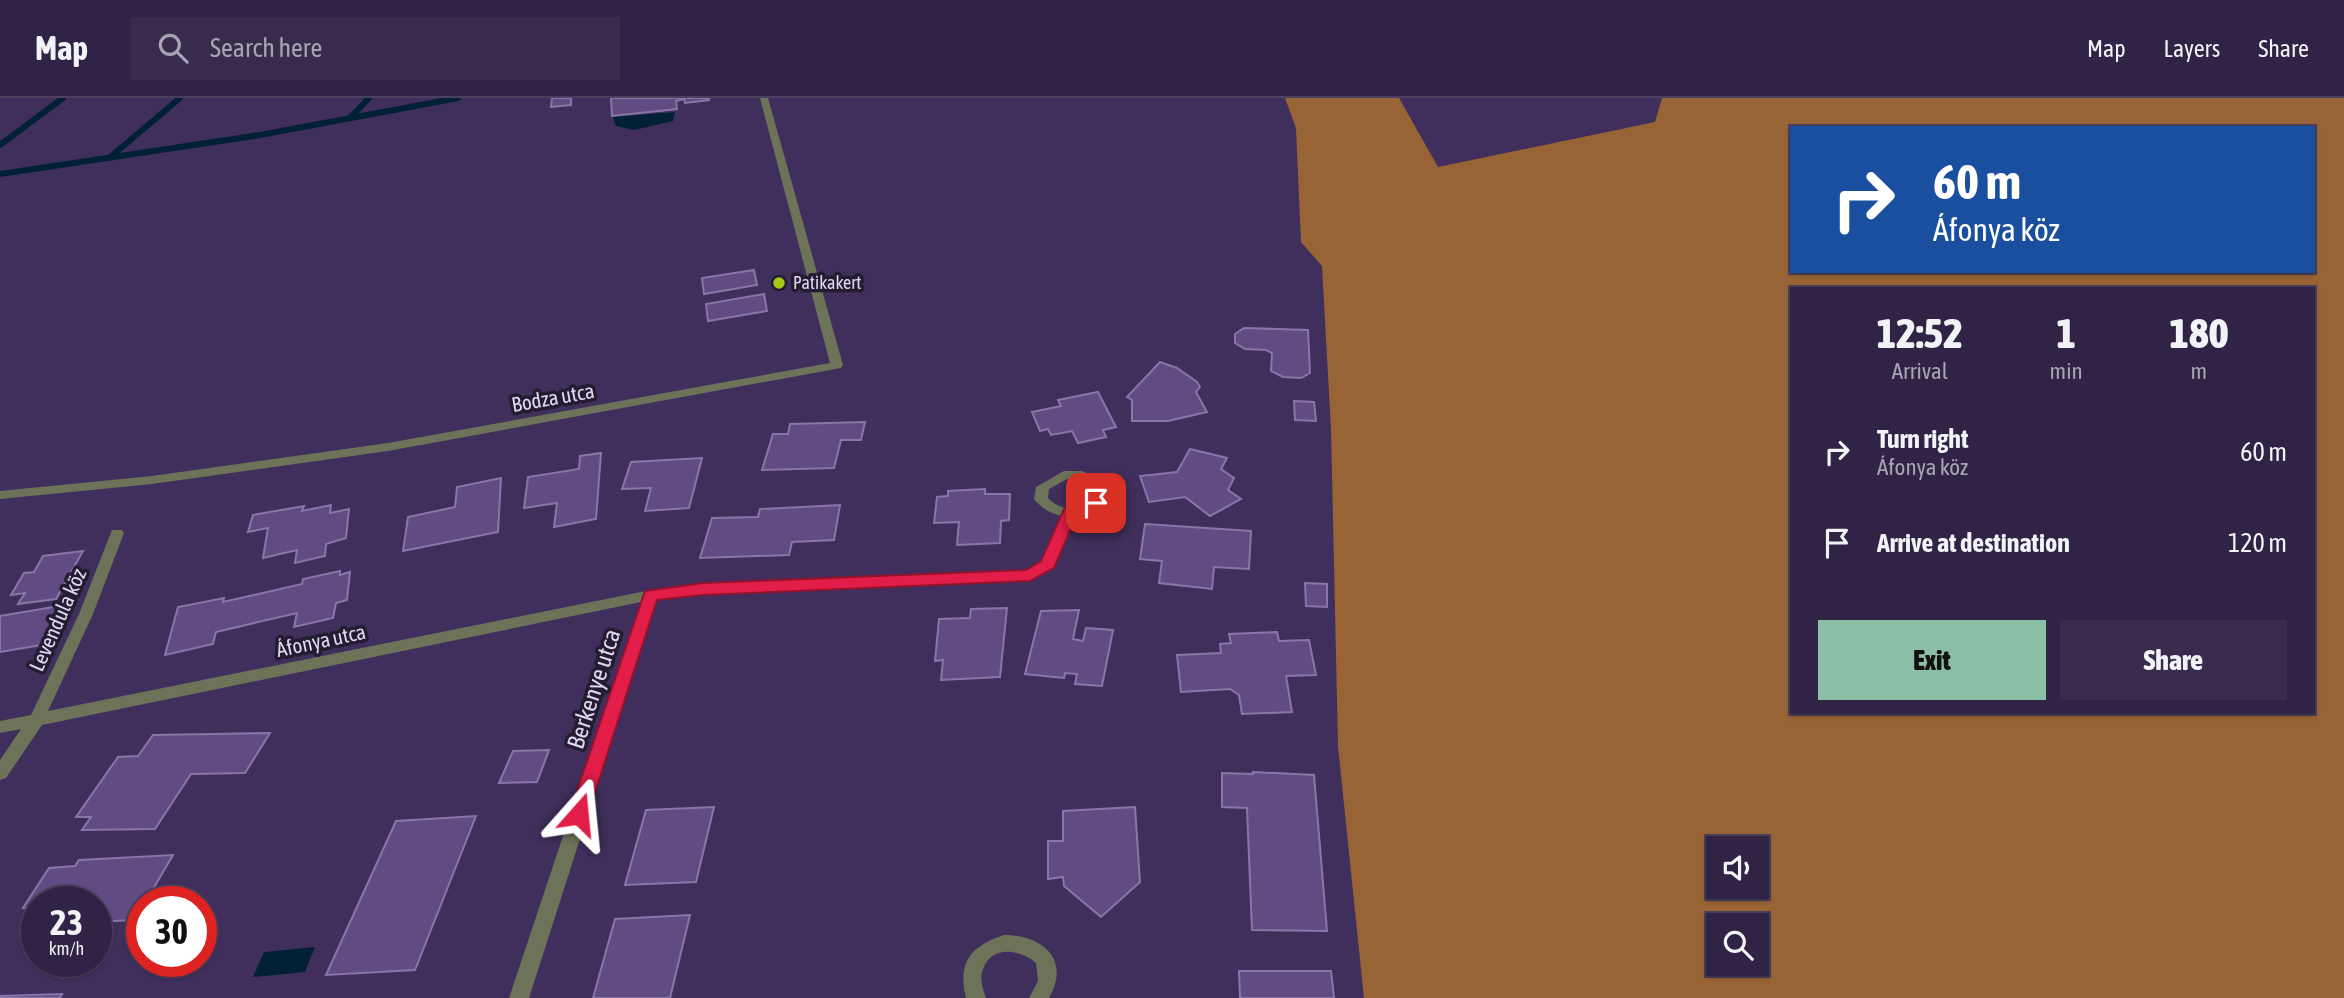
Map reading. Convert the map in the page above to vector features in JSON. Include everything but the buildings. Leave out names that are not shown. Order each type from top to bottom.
[{"type":"street","name":"Bodza utca","points":[[0,495],[152,480],[388,447],[836,365],[764,98]]},
{"type":"street","name":"Áfonya utca","points":[[0,727],[651,595],[703,589],[1030,575],[1048,564],[1070,513]]},
{"type":"street","name":"Levendula köz","points":[[0,773],[35,722],[86,614],[117,533]]},
{"type":"street","name":"Berkenye utca","points":[[519,998],[651,595]]},
{"type":"street","points":[[976,998],[971,976],[974,965],[991,947],[1015,942],[1027,944],[1045,959],[1048,982],[1039,998]]},
{"type":"shaded area","points":[[1285,98],[1399,98],[1438,167],[1655,122],[1662,98],[2344,98],[2344,998],[1364,998],[1338,746],[1331,429],[1322,266],[1301,242],[1296,128]]},
{"type":"water","points":[[675,112],[673,121],[634,130],[616,126],[613,117]]},
{"type":"water","points":[[315,947],[305,972],[253,977],[264,952]]},
{"type":"waterway","points":[[0,145],[63,98]]},
{"type":"waterway","points":[[110,158],[180,98]]},
{"type":"waterway","points":[[350,118],[369,98]]},
{"type":"waterway","points":[[110,158],[260,135],[458,98]]},
{"type":"waterway","points":[[0,174],[110,158]]},
{"type":"place","name":"Patikakert","points":[[779,283]]},
{"type":"route","points":[[579,814],[651,595],[703,589],[1030,575],[1048,564],[1070,513],[1089,508],[1096,503]]}]
